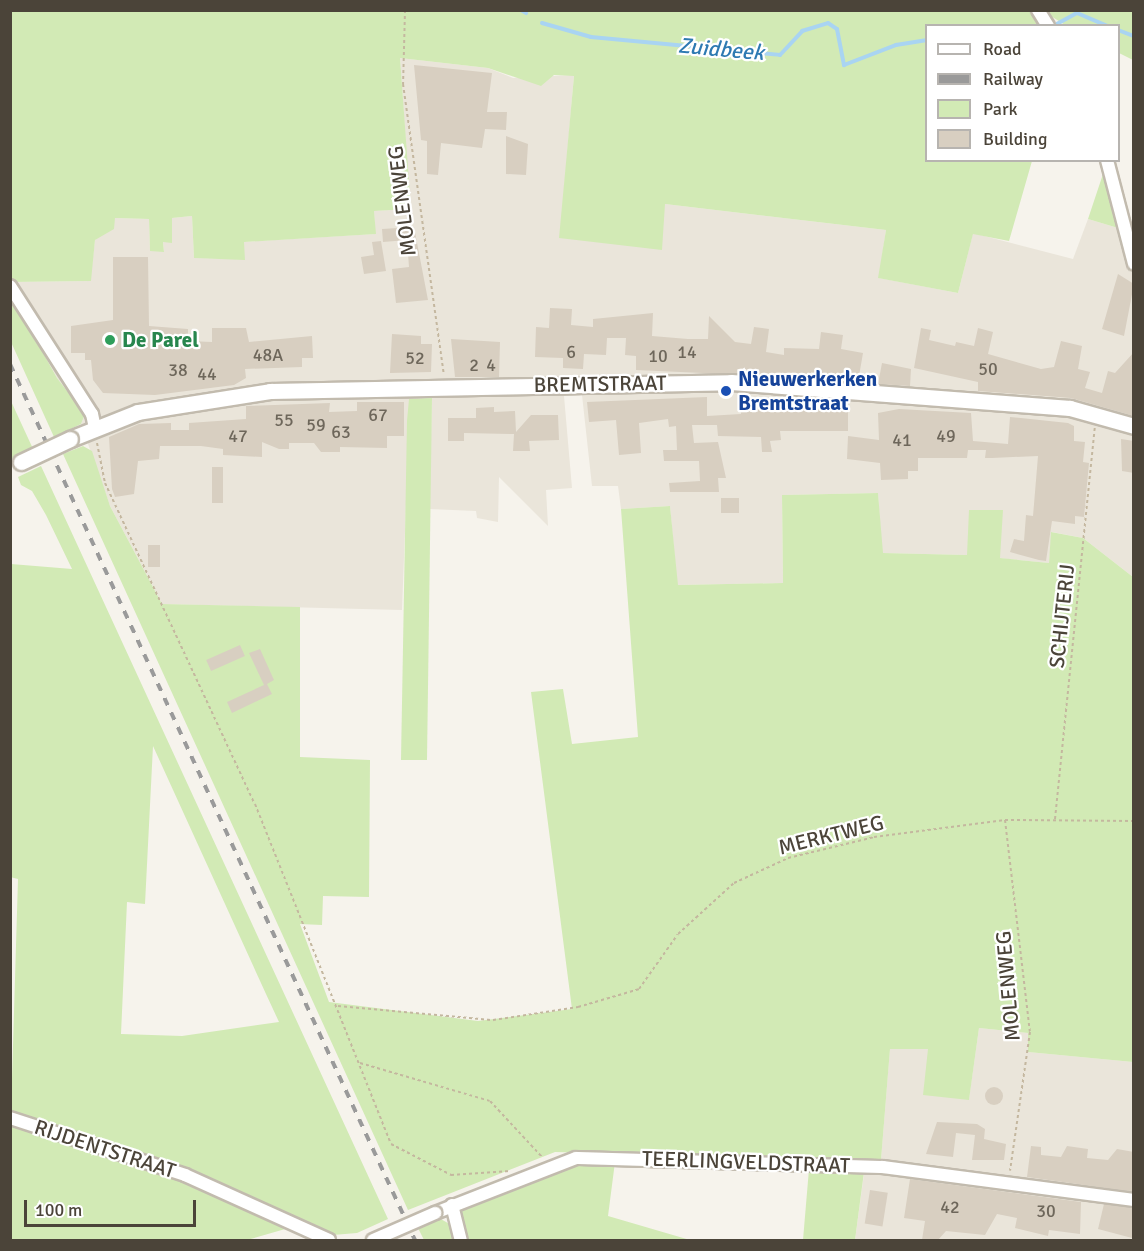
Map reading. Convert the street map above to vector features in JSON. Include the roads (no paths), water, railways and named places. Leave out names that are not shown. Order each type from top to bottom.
[{"type":"street","points":[[1038,10],[1047,24]]},
{"type":"street","points":[[1108,162],[1134,264]]},
{"type":"street","points":[[10,286],[92,414],[95,428]]},
{"type":"street","name":"BREMTSTRAAT","points":[[16,464],[95,428],[138,412],[270,391],[731,382],[1070,408],[1134,426]]},
{"type":"street","name":"RIJDENTSTRAAT","points":[[10,1118],[185,1174],[329,1240]]},
{"type":"street","name":"TEERLINGVELDSTRAAT","points":[[372,1240],[549,1165],[605,1158],[836,1165],[1008,1183],[1134,1200]]},
{"type":"street","points":[[452,1205],[461,1240]]},
{"type":"waterway","name":"Zuidbeek","points":[[521,10],[526,13]]},
{"type":"waterway","name":"Zuidbeek","points":[[1057,24],[1077,13],[1103,24]]},
{"type":"waterway","name":"Zuidbeek","points":[[542,23],[591,37],[780,55],[802,31],[828,23],[837,29],[844,65],[896,45],[925,40]]},
{"type":"waterway","name":"Zuidbeek","points":[[1120,31],[1134,36]]},
{"type":"railway","points":[[10,364],[415,1240]]},
{"type":"place","name":"De Parel","points":[[110,340]]},
{"type":"place","name":"Nieuwerkerken Bremtstraat","points":[[726,391]]}]
